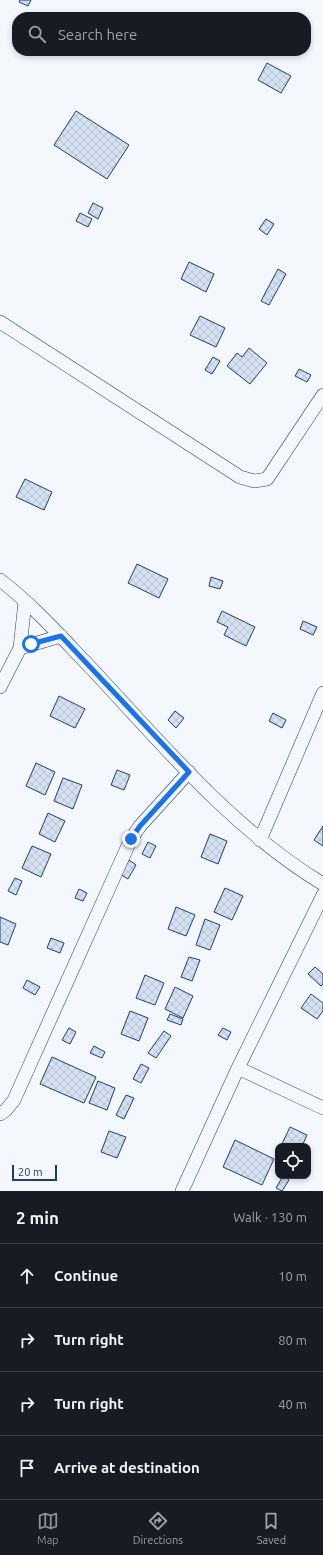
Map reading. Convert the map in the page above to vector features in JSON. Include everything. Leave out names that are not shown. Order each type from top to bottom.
[{"type":"street","points":[[0,322],[240,477],[254,481],[267,479],[323,395]]},
{"type":"street","points":[[0,580],[25,601],[61,636],[189,772],[260,840],[300,870],[323,884]]},
{"type":"street","points":[[0,687],[20,648],[25,601]]},
{"type":"street","points":[[20,648],[61,636]]},
{"type":"street","points":[[260,840],[323,693]]},
{"type":"street","points":[[0,1114],[6,1110],[14,1100],[129,843],[140,826],[189,772]]},
{"type":"street","points":[[182,1191],[238,1068],[323,895]]},
{"type":"street","points":[[238,1068],[323,1108]]},
{"type":"building","points":[[20,0],[31,0],[28,6],[19,2]]},
{"type":"building","points":[[267,63],[291,76],[281,93],[258,80]]},
{"type":"building","points":[[76,111],[129,145],[107,179],[54,145]]},
{"type":"building","points":[[93,203],[103,208],[98,219],[88,213]]},
{"type":"building","points":[[80,213],[92,219],[88,227],[76,221]]},
{"type":"building","points":[[266,219],[274,224],[267,235],[259,229]]},
{"type":"building","points":[[189,262],[214,274],[206,292],[181,279]]},
{"type":"building","points":[[278,269],[286,274],[269,305],[261,301]]},
{"type":"building","points":[[200,316],[225,328],[216,347],[190,335]]},
{"type":"building","points":[[249,348],[267,363],[250,384],[227,366],[237,353],[242,357]]},
{"type":"building","points":[[213,357],[220,361],[212,374],[205,370]]},
{"type":"building","points":[[299,369],[311,375],[307,382],[295,376]]},
{"type":"building","points":[[25,479],[52,492],[44,510],[16,497]]},
{"type":"building","points":[[137,564],[168,579],[159,598],[128,583]]},
{"type":"building","points":[[211,577],[223,581],[220,589],[209,586]]},
{"type":"building","points":[[222,611],[255,627],[246,646],[224,635],[228,627],[217,622]]},
{"type":"building","points":[[303,621],[317,627],[313,635],[300,629]]},
{"type":"building","points":[[59,696],[85,709],[75,728],[50,716]]},
{"type":"building","points":[[175,711],[184,718],[176,728],[168,720]]},
{"type":"building","points":[[273,713],[286,720],[282,728],[269,721]]},
{"type":"building","points":[[36,763],[55,772],[45,795],[26,786]]},
{"type":"building","points":[[117,770],[130,775],[124,790],[111,785]]},
{"type":"building","points":[[63,778],[82,785],[73,809],[54,801]]},
{"type":"building","points":[[48,813],[65,821],[55,842],[39,834]]},
{"type":"building","points":[[323,826],[323,846],[314,840]]},
{"type":"building","points":[[210,834],[227,841],[218,864],[201,857]]},
{"type":"building","points":[[148,842],[156,846],[150,858],[142,854]]},
{"type":"building","points":[[32,846],[51,854],[41,877],[22,868]]},
{"type":"building","points":[[129,860],[136,865],[128,879],[120,874]]},
{"type":"building","points":[[15,878],[22,881],[16,895],[8,891]]},
{"type":"building","points":[[225,888],[243,896],[232,920],[214,912]]},
{"type":"building","points":[[79,889],[87,893],[83,901],[75,898]]},
{"type":"building","points":[[176,907],[195,915],[186,936],[168,929]]},
{"type":"building","points":[[0,917],[16,924],[8,945],[0,942]]},
{"type":"building","points":[[205,919],[220,925],[210,950],[196,945]]},
{"type":"building","points":[[51,938],[64,943],[60,953],[47,948]]},
{"type":"building","points":[[189,957],[200,960],[192,981],[181,977]]},
{"type":"building","points":[[315,967],[323,974],[323,984],[321,986],[308,974]]},
{"type":"building","points":[[145,975],[164,983],[155,1005],[136,998]]},
{"type":"building","points":[[27,980],[40,987],[35,995],[23,988]]},
{"type":"building","points":[[175,987],[193,996],[183,1018],[165,1009]]},
{"type":"building","points":[[311,994],[323,1003],[323,1011],[317,1019],[301,1008]]},
{"type":"building","points":[[130,1011],[148,1018],[139,1041],[121,1034]]},
{"type":"building","points":[[170,1014],[183,1019],[181,1025],[167,1020]]},
{"type":"building","points":[[69,1028],[76,1032],[70,1044],[62,1040]]},
{"type":"building","points":[[223,1028],[231,1032],[227,1040],[218,1035]]},
{"type":"building","points":[[164,1031],[171,1036],[156,1058],[148,1053]]},
{"type":"building","points":[[94,1046],[105,1052],[102,1058],[90,1053]]},
{"type":"building","points":[[52,1057],[96,1077],[84,1103],[40,1084]]},
{"type":"building","points":[[141,1064],[149,1068],[141,1083],[133,1079]]},
{"type":"building","points":[[98,1081],[115,1088],[107,1110],[89,1103]]},
{"type":"building","points":[[126,1095],[134,1098],[124,1119],[116,1115]]},
{"type":"building","points":[[290,1127],[307,1135],[303,1143],[282,1143]]},
{"type":"building","points":[[109,1131],[126,1137],[117,1158],[101,1152]]},
{"type":"building","points":[[235,1140],[274,1159],[262,1185],[223,1167]]},
{"type":"building","points":[[281,1179],[289,1180],[282,1191],[276,1188]]},
{"type":"route","points":[[31,644],[61,636],[189,772],[140,826],[131,839]]}]
